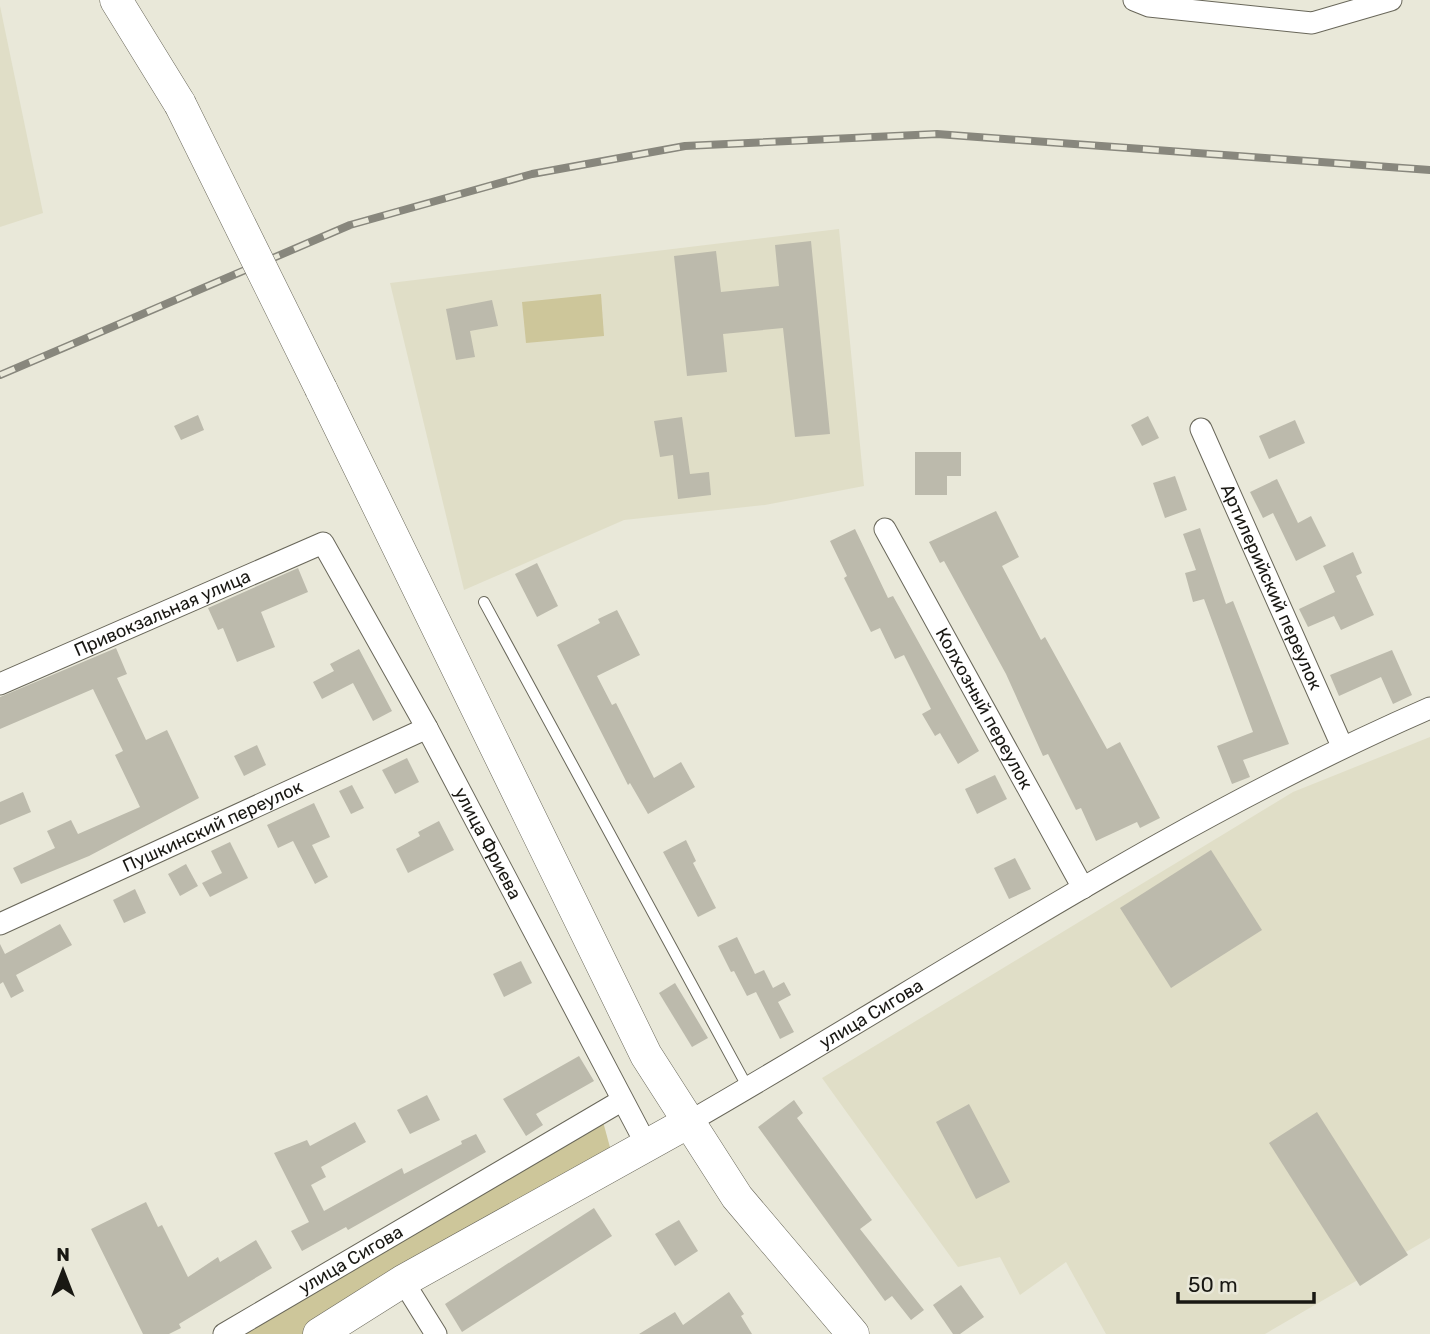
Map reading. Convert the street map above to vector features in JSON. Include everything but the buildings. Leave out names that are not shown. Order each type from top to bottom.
[{"type":"main road","points":[[116,0],[180,104],[646,1055],[687,1123],[737,1197],[853,1334]]},
{"type":"main road","name":"улица Сигова","points":[[318,1334],[403,1281],[687,1123]]},
{"type":"street","points":[[1134,0],[1149,6],[1312,23],[1384,1]]},
{"type":"street","name":"Артилерийский переулок","points":[[1200,429],[1342,746]]},
{"type":"street","name":"Колхозный переулок","points":[[885,529],[1083,888]]},
{"type":"street","name":"Привокзальная улица","points":[[0,684],[323,543]]},
{"type":"street","name":"улица Фриева","points":[[323,543],[427,728],[646,1144]]},
{"type":"street","name":"улица Сигова","points":[[687,1123],[1083,888],[1342,746],[1430,708]]},
{"type":"street","name":"Пушкинский переулок","points":[[0,924],[427,728]]},
{"type":"street","name":"улица Сигова","points":[[224,1334],[621,1101]]},
{"type":"street","points":[[403,1281],[436,1334]]},
{"type":"lane","points":[[484,602],[748,1088]]},
{"type":"shaded area","points":[[0,6],[43,213],[0,227]]},
{"type":"shaded area","points":[[839,229],[864,486],[765,505],[624,520],[464,590],[390,283]]},
{"type":"shaded area","points":[[601,294],[604,336],[526,343],[522,302]]},
{"type":"shaded area","points":[[1430,737],[1430,1238],[1265,1334],[1106,1334],[1066,1262],[1020,1295],[1000,1257],[958,1267],[822,1078],[1293,792]]},
{"type":"shaded area","points":[[602,1118],[611,1151],[310,1334],[236,1334]]},
{"type":"railway","points":[[0,375],[350,225],[532,174],[685,146],[937,134],[1430,170]]}]
